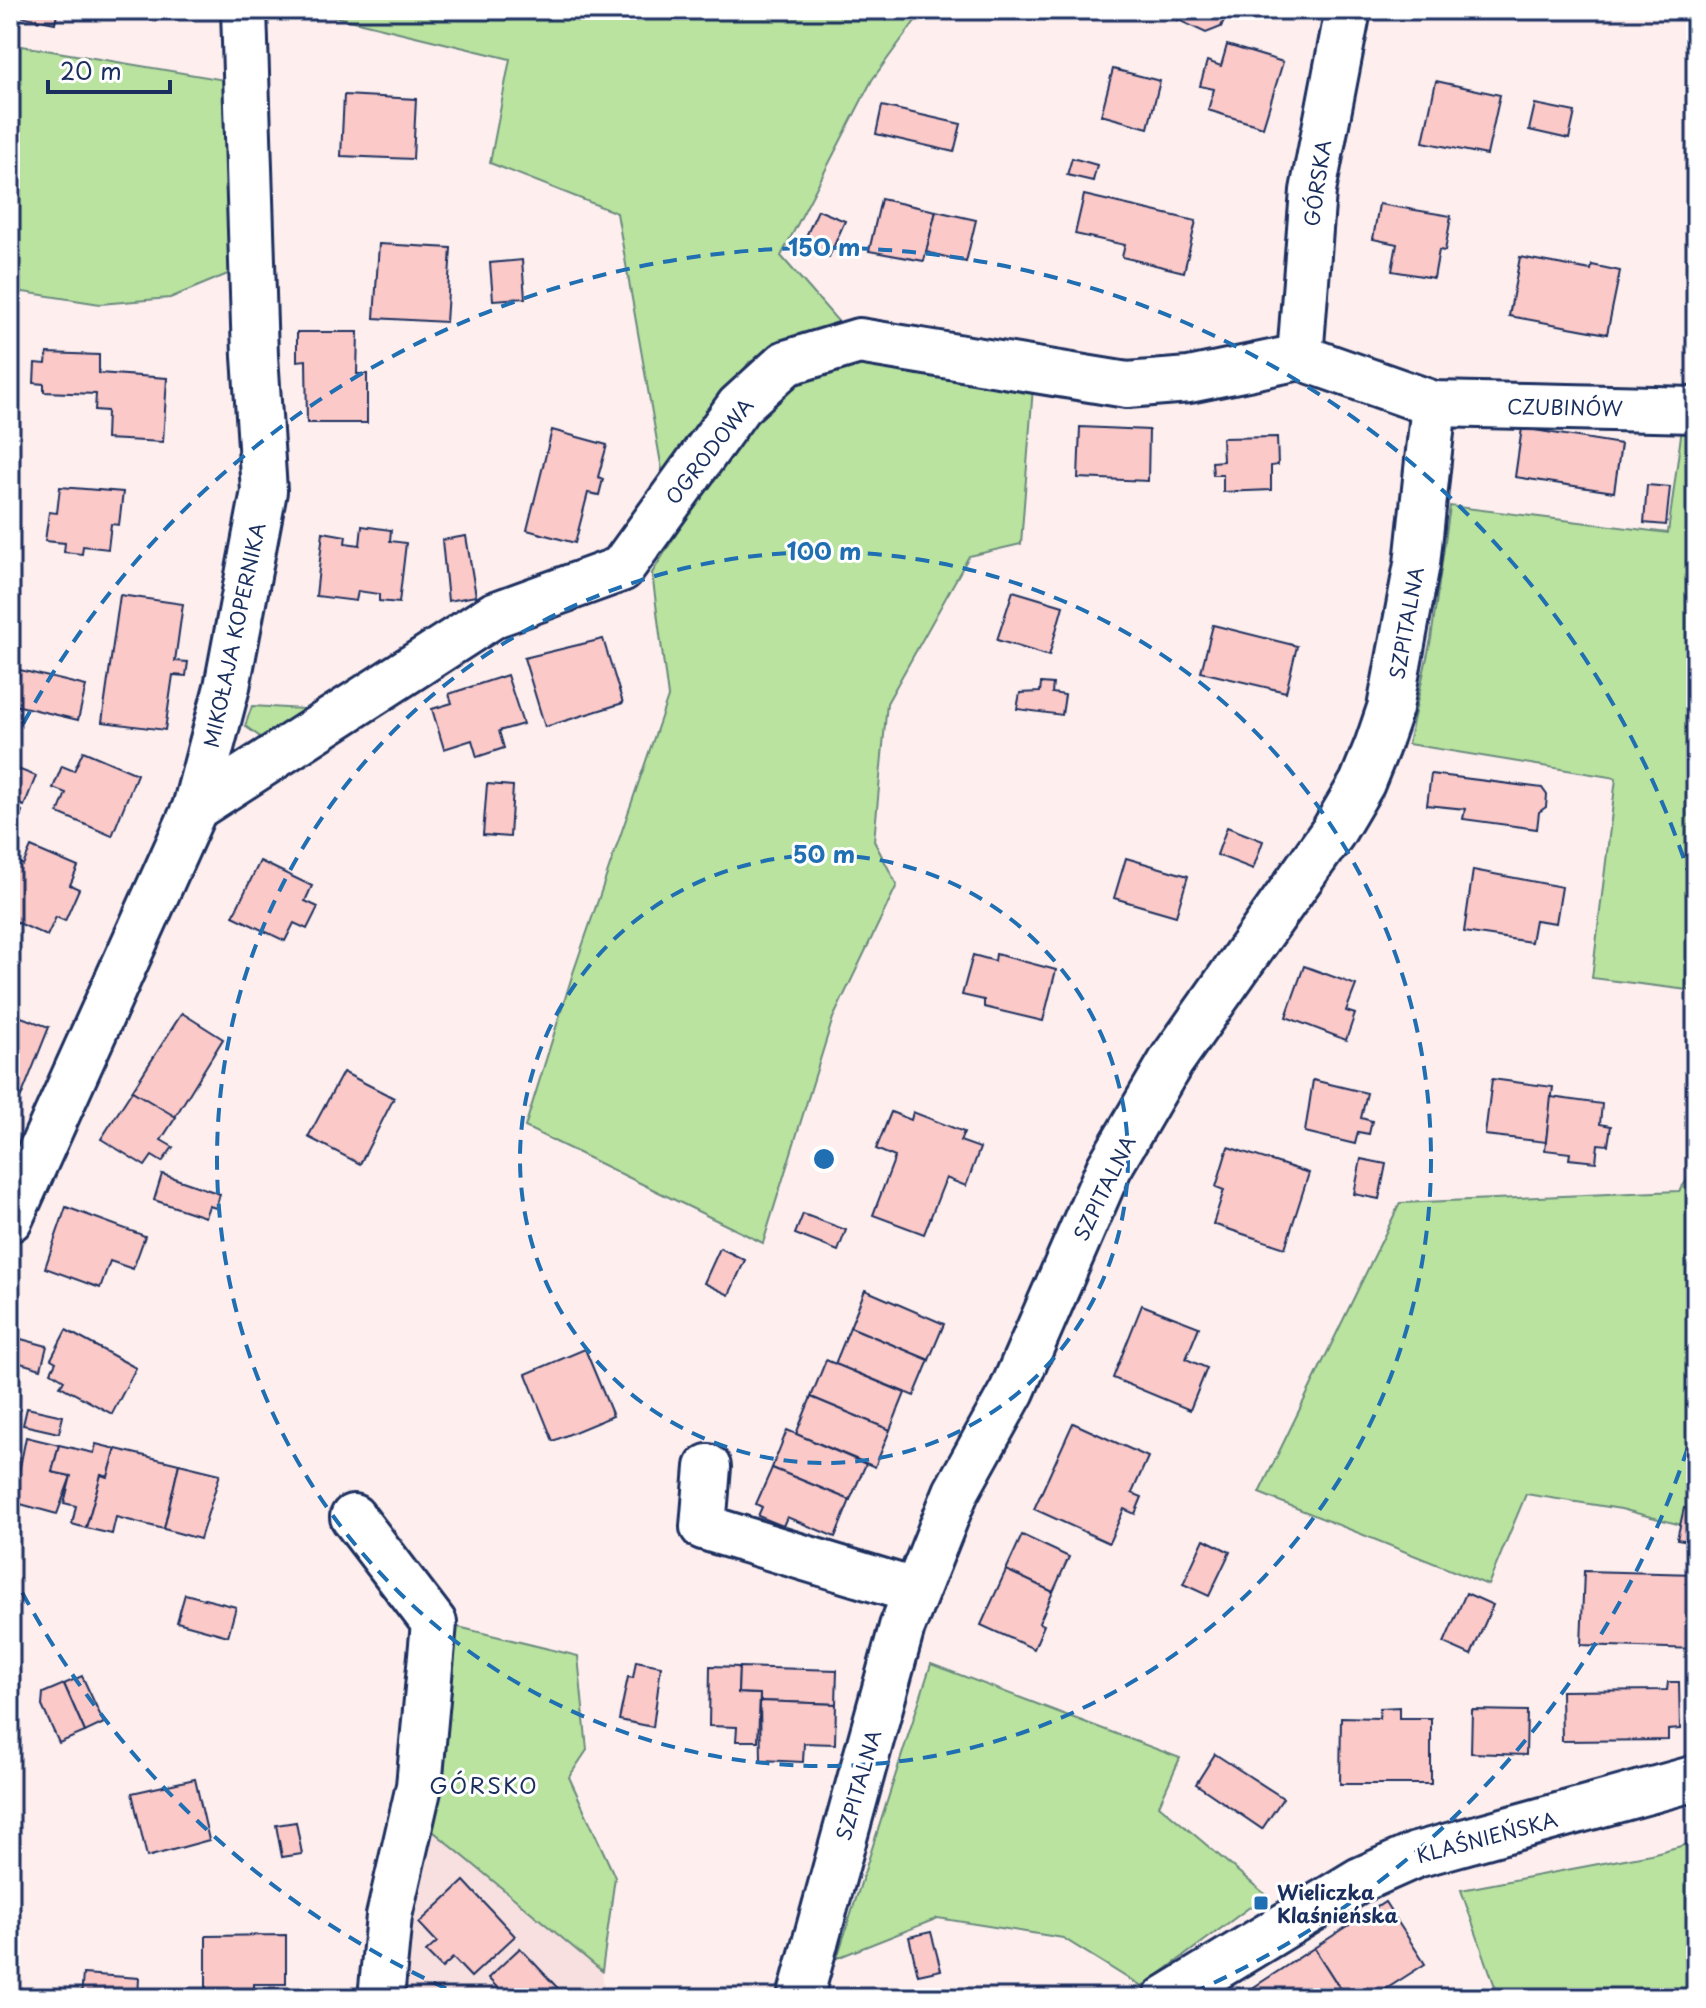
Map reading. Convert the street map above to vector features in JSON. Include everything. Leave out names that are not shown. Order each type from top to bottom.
[{"type":"street","name":"MIKOŁAJA KOPERNIKA","points":[[10,1219],[195,808],[227,687],[264,491],[255,356],[244,10]]},
{"type":"street","name":"GÓRSKA","points":[[1300,357],[1313,191],[1348,10]]},
{"type":"street","name":"OGRODOWA","points":[[195,808],[494,615],[621,569],[739,406],[786,363],[859,341],[1127,385],[1189,380],[1300,357]]},
{"type":"street","points":[[1300,357],[1434,404]]},
{"type":"street","name":"CZUBINÓW","points":[[1434,404],[1696,410]]},
{"type":"street","name":"SZPITALNA","points":[[800,1998],[851,1806],[914,1591],[956,1492],[1012,1391],[1109,1168],[1172,1060],[1333,832],[1362,783],[1390,708],[1398,669],[1417,564],[1434,404]]},
{"type":"street","points":[[708,1467],[703,1527],[914,1591]]},
{"type":"street","points":[[353,1517],[434,1623],[419,1786],[389,1916],[381,1998]]},
{"type":"street","name":"KLAŚNIEŃSKA","points":[[1166,1998],[1360,1880],[1416,1855],[1696,1778]]},
{"type":"shaded area","points":[[431,1819],[602,1971],[605,1998],[394,1998]]},
{"type":"green space","points":[[308,10],[923,10],[872,80],[781,256],[844,328],[749,362],[665,487],[617,213],[490,163],[510,59]]},
{"type":"green space","points":[[10,44],[225,80],[235,271],[170,298],[100,304],[10,290]]},
{"type":"green space","points":[[860,360],[1033,387],[1021,544],[969,556],[887,703],[874,841],[897,885],[833,1018],[763,1243],[525,1127],[573,973],[668,697],[652,573],[714,473],[782,379]]},
{"type":"green space","points":[[1683,420],[1696,421],[1696,991],[1592,978],[1616,778],[1408,744],[1431,639],[1450,506],[1668,533]]},
{"type":"green space","points":[[252,706],[322,710],[266,741],[245,726]]},
{"type":"green space","points":[[1696,1168],[1696,1529],[1621,1509],[1526,1494],[1488,1585],[1259,1493],[1400,1203],[1679,1191]]},
{"type":"green space","points":[[450,1625],[578,1656],[587,1750],[569,1777],[615,1877],[602,1971],[428,1827]]},
{"type":"green space","points":[[931,1664],[1180,1758],[1159,1805],[1266,1895],[1142,1987],[1063,1938],[938,1918],[837,1958]]},
{"type":"green space","points":[[1696,1842],[1696,1998],[1499,1998],[1461,1890],[1651,1854]]},
{"type":"building","points":[[10,10],[58,10],[55,23],[10,14]]},
{"type":"building","points":[[1157,10],[1228,10],[1221,27],[1206,33]]},
{"type":"building","points":[[1227,45],[1283,62],[1263,127],[1208,110],[1214,89],[1200,86],[1207,61],[1221,66]]},
{"type":"building","points":[[1113,69],[1160,81],[1148,128],[1101,115]]},
{"type":"building","points":[[1436,81],[1500,95],[1487,155],[1423,142]]},
{"type":"building","points":[[344,95],[416,99],[413,159],[341,156]]},
{"type":"building","points":[[1535,104],[1575,112],[1569,139],[1529,130]]},
{"type":"building","points":[[882,106],[961,124],[954,152],[876,134]]},
{"type":"building","points":[[1072,158],[1097,165],[1093,181],[1067,175]]},
{"type":"building","points":[[1084,195],[1196,221],[1184,272],[1122,257],[1125,245],[1075,234]]},
{"type":"building","points":[[881,199],[936,211],[924,261],[869,251]]},
{"type":"building","points":[[1379,204],[1451,216],[1445,251],[1439,250],[1434,278],[1392,271],[1397,244],[1373,239]]},
{"type":"building","points":[[818,210],[845,221],[829,257],[802,245]]},
{"type":"building","points":[[936,211],[976,220],[966,262],[926,252]]},
{"type":"building","points":[[379,244],[451,248],[446,322],[374,318]]},
{"type":"building","points":[[1520,257],[1591,270],[1592,265],[1620,271],[1607,334],[1509,316]]},
{"type":"building","points":[[522,260],[525,298],[493,300],[490,263]]},
{"type":"building","points":[[297,332],[358,332],[357,374],[367,374],[367,423],[307,423],[306,360],[297,361]]},
{"type":"building","points":[[47,353],[99,355],[99,373],[167,378],[163,442],[106,439],[107,411],[95,410],[96,394],[44,392],[44,384],[34,383],[35,363],[46,364]]},
{"type":"building","points":[[1080,427],[1149,430],[1148,481],[1078,478]]},
{"type":"building","points":[[1522,428],[1621,444],[1614,492],[1515,477]]},
{"type":"building","points":[[552,430],[607,445],[598,477],[603,479],[599,495],[588,493],[575,543],[527,530]]},
{"type":"building","points":[[1277,437],[1278,465],[1271,466],[1271,490],[1223,492],[1223,475],[1213,475],[1212,462],[1223,461],[1222,438]]},
{"type":"building","points":[[1647,485],[1670,487],[1666,525],[1644,523]]},
{"type":"building","points":[[60,487],[123,492],[119,525],[111,524],[108,549],[83,546],[82,554],[64,552],[65,543],[45,541],[49,512],[57,513]]},
{"type":"building","points":[[362,526],[391,530],[390,541],[406,543],[399,603],[379,601],[379,594],[358,591],[356,601],[316,596],[323,532],[346,536],[345,543],[360,545]]},
{"type":"building","points":[[466,536],[476,596],[448,601],[442,540]]},
{"type":"building","points":[[1013,591],[1063,606],[1049,656],[997,640]]},
{"type":"building","points":[[120,595],[183,604],[175,661],[188,662],[186,676],[173,675],[165,730],[102,722]]},
{"type":"building","points":[[1213,625],[1297,646],[1286,692],[1201,672]]},
{"type":"building","points":[[603,639],[623,703],[545,727],[524,658]]},
{"type":"building","points":[[20,670],[86,686],[78,720],[11,704]]},
{"type":"building","points":[[507,675],[523,724],[499,731],[504,748],[477,757],[472,740],[444,749],[432,709],[452,703],[449,694]]},
{"type":"building","points":[[1041,683],[1053,684],[1052,693],[1065,695],[1062,715],[1017,709],[1020,693],[1040,692]]},
{"type":"building","points":[[83,751],[137,774],[112,836],[58,813],[66,793],[53,788],[62,766],[74,771]]},
{"type":"building","points":[[10,766],[36,776],[24,806],[10,801]]},
{"type":"building","points":[[1431,774],[1542,788],[1547,795],[1546,807],[1539,812],[1537,829],[1463,819],[1465,809],[1427,805]]},
{"type":"building","points":[[487,784],[513,786],[510,837],[483,835]]},
{"type":"building","points":[[10,807],[22,811],[11,837],[10,836]]},
{"type":"building","points":[[1227,827],[1263,841],[1253,869],[1217,855]]},
{"type":"building","points":[[31,847],[78,867],[70,885],[79,889],[65,921],[56,917],[47,936],[10,919],[10,869],[13,860],[23,865]]},
{"type":"building","points":[[1126,858],[1188,876],[1176,916],[1114,898]]},
{"type":"building","points":[[260,861],[312,886],[305,901],[318,907],[307,929],[294,923],[285,941],[233,916]]},
{"type":"building","points":[[1473,870],[1562,887],[1556,923],[1535,920],[1531,942],[1464,932]]},
{"type":"building","points":[[996,954],[1056,970],[1043,1021],[984,1007],[984,1000],[962,995],[973,955],[995,961]]},
{"type":"building","points":[[1304,966],[1356,985],[1346,1011],[1355,1014],[1346,1040],[1286,1017]]},
{"type":"building","points":[[10,1013],[49,1027],[21,1097],[10,1093]]},
{"type":"building","points":[[182,1013],[223,1039],[175,1117],[132,1091]]},
{"type":"building","points":[[343,1072],[394,1098],[360,1164],[308,1137]]},
{"type":"building","points":[[1492,1079],[1553,1087],[1546,1142],[1485,1135]]},
{"type":"building","points":[[1313,1080],[1367,1093],[1361,1118],[1372,1121],[1369,1134],[1358,1132],[1355,1144],[1305,1132]]},
{"type":"building","points":[[132,1091],[176,1117],[161,1140],[173,1147],[162,1162],[152,1156],[145,1166],[101,1139]]},
{"type":"building","points":[[1551,1097],[1602,1104],[1600,1124],[1611,1126],[1608,1145],[1598,1144],[1596,1162],[1569,1159],[1570,1153],[1545,1150]]},
{"type":"building","points":[[891,1112],[911,1120],[913,1112],[964,1132],[960,1141],[980,1148],[966,1186],[946,1178],[924,1234],[873,1215],[895,1157],[876,1149]]},
{"type":"building","points":[[1228,1147],[1309,1173],[1285,1248],[1213,1224],[1224,1190],[1216,1187]]},
{"type":"building","points":[[1361,1159],[1386,1164],[1379,1199],[1354,1194]]},
{"type":"building","points":[[162,1174],[220,1194],[216,1208],[209,1206],[205,1217],[154,1200]]},
{"type":"building","points":[[66,1207],[145,1236],[133,1269],[110,1261],[100,1288],[45,1268]]},
{"type":"building","points":[[803,1214],[846,1230],[838,1251],[795,1234]]},
{"type":"building","points":[[720,1248],[745,1260],[729,1295],[704,1283]]},
{"type":"building","points":[[865,1290],[944,1324],[929,1360],[850,1327]]},
{"type":"building","points":[[1142,1305],[1199,1327],[1186,1359],[1207,1368],[1190,1410],[1113,1378]]},
{"type":"building","points":[[850,1327],[929,1360],[914,1396],[835,1364]]},
{"type":"building","points":[[66,1330],[136,1368],[112,1414],[60,1386],[64,1380],[51,1372],[56,1362],[51,1359]]},
{"type":"building","points":[[10,1336],[47,1346],[41,1369],[10,1360]]},
{"type":"building","points":[[585,1349],[613,1416],[553,1441],[526,1374]]},
{"type":"building","points":[[826,1360],[905,1393],[890,1430],[811,1397]]},
{"type":"building","points":[[811,1397],[890,1430],[875,1467],[796,1434]]},
{"type":"building","points":[[27,1408],[63,1416],[59,1433],[23,1425]]},
{"type":"building","points":[[1073,1423],[1148,1457],[1132,1493],[1142,1497],[1135,1514],[1124,1509],[1109,1543],[1034,1509]]},
{"type":"building","points":[[787,1430],[866,1464],[850,1500],[772,1468]]},
{"type":"building","points":[[26,1437],[59,1445],[52,1472],[71,1476],[57,1514],[13,1502]]},
{"type":"building","points":[[96,1444],[116,1449],[108,1477],[101,1475],[86,1528],[72,1524],[76,1506],[64,1503],[71,1476],[52,1472],[59,1445],[94,1453]]},
{"type":"building","points":[[116,1449],[179,1464],[164,1529],[116,1517],[112,1534],[86,1528],[101,1475],[108,1477]]},
{"type":"building","points":[[179,1464],[220,1474],[200,1539],[164,1529]]},
{"type":"building","points":[[772,1468],[850,1500],[835,1537],[787,1517],[783,1526],[758,1516],[762,1507],[756,1504]]},
{"type":"building","points":[[1684,1508],[1696,1511],[1696,1542],[1677,1539]]},
{"type":"building","points":[[1022,1535],[1069,1557],[1053,1592],[1006,1570]]},
{"type":"building","points":[[1204,1539],[1230,1552],[1209,1596],[1183,1584]]},
{"type":"building","points":[[1006,1570],[1053,1592],[1039,1623],[1044,1625],[1034,1649],[981,1625]]},
{"type":"building","points":[[1584,1571],[1696,1574],[1696,1649],[1581,1645]]},
{"type":"building","points":[[1466,1593],[1493,1605],[1471,1655],[1444,1643]]},
{"type":"building","points":[[185,1594],[236,1607],[228,1636],[177,1622]]},
{"type":"building","points":[[636,1661],[661,1666],[653,1727],[619,1720],[628,1677],[633,1678]]},
{"type":"building","points":[[10,1665],[18,1667],[10,1703]]},
{"type":"building","points":[[710,1666],[739,1667],[738,1693],[760,1694],[758,1741],[736,1741],[737,1727],[709,1726]]},
{"type":"building","points":[[739,1667],[837,1670],[836,1704],[760,1701],[760,1694],[738,1693]]},
{"type":"building","points":[[82,1676],[104,1723],[85,1732],[64,1684]]},
{"type":"building","points":[[1668,1682],[1679,1682],[1680,1729],[1668,1730],[1668,1740],[1562,1741],[1561,1691],[1667,1690]]},
{"type":"building","points":[[64,1684],[85,1732],[59,1743],[42,1706],[43,1693]]},
{"type":"building","points":[[760,1701],[836,1704],[835,1744],[804,1743],[803,1762],[761,1760]]},
{"type":"building","points":[[1399,1707],[1399,1718],[1431,1718],[1431,1784],[1340,1784],[1341,1717],[1379,1718],[1380,1708]]},
{"type":"building","points":[[1472,1710],[1527,1711],[1526,1755],[1471,1753]]},
{"type":"building","points":[[1215,1754],[1283,1798],[1262,1829],[1196,1784]]},
{"type":"building","points":[[195,1779],[209,1840],[147,1857],[132,1793]]},
{"type":"building","points":[[296,1822],[302,1854],[282,1857],[276,1825]]},
{"type":"building","points":[[464,1881],[515,1936],[471,1977],[453,1958],[442,1968],[426,1952],[437,1942],[419,1923]]},
{"type":"building","points":[[1385,1902],[1425,1964],[1372,1998],[1346,1998],[1314,1948]]},
{"type":"building","points":[[931,1932],[941,1970],[918,1975],[909,1937]]},
{"type":"building","points":[[286,1935],[286,1984],[254,1984],[254,1998],[206,1998],[206,1936]]},
{"type":"building","points":[[520,1948],[567,1998],[507,1998],[488,1978]]},
{"type":"building","points":[[1314,1948],[1346,1998],[1237,1998]]},
{"type":"building","points":[[83,1974],[139,1978],[138,1998],[81,1998]]},
{"type":"place","name":"Wieliczka Klaśnieńska","points":[[1261,1903]]},
{"type":"district","name":"GÓRSKO","points":[[484,1784]]}]
